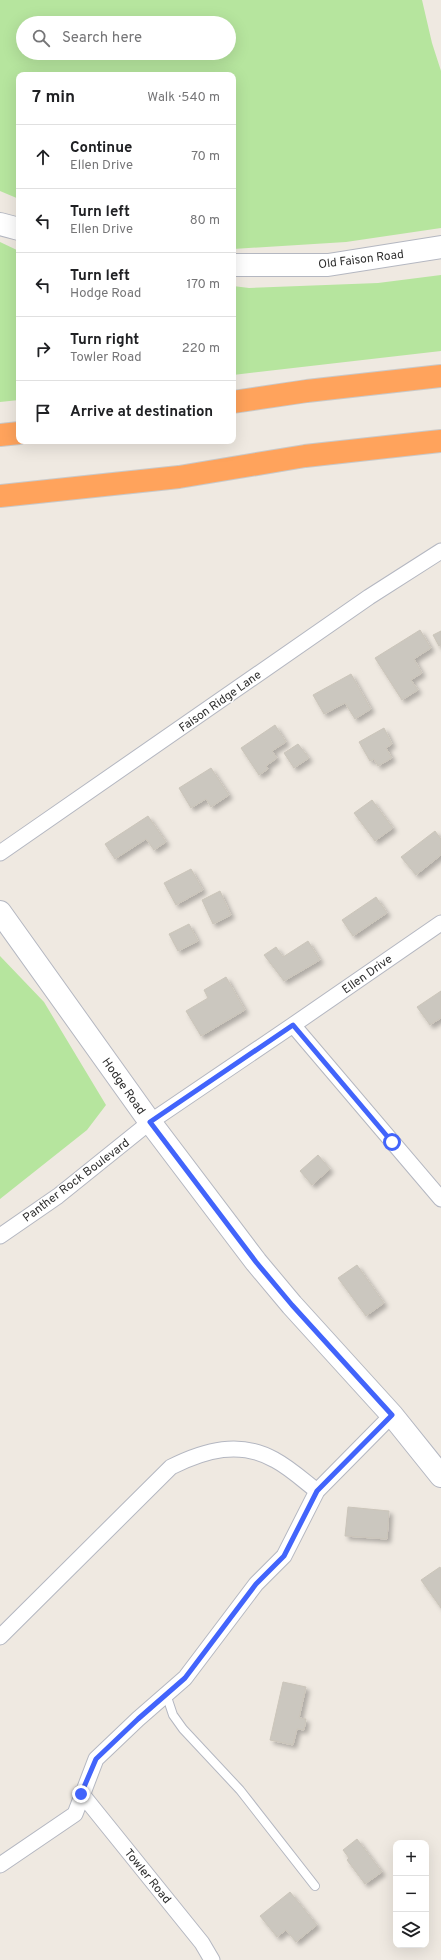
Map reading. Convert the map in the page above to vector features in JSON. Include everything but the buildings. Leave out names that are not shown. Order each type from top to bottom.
[{"type":"highway","points":[[236,402],[306,391],[441,376]]},
{"type":"highway","points":[[0,435],[16,433]]},
{"type":"highway","points":[[0,496],[178,477],[305,456],[441,441]]},
{"type":"main road","points":[[0,224],[16,227]]},
{"type":"main road","name":"Old Faison Road","points":[[236,265],[328,265],[441,247]]},
{"type":"main road","name":"Hodge Road","points":[[0,912],[150,1122],[256,1262],[292,1305],[392,1415],[441,1476]]},
{"type":"street","name":"Faison Ridge Lane","points":[[0,853],[369,597],[441,551]]},
{"type":"street","name":"Ellen Drive","points":[[150,1122],[441,923]]},
{"type":"street","points":[[293,1025],[441,1199]]},
{"type":"street","name":"Panther Rock Boulevard","points":[[0,1236],[58,1196],[150,1122]]},
{"type":"street","points":[[0,1865],[75,1814],[81,1794],[96,1759],[185,1678],[256,1584],[284,1556],[317,1491],[392,1415]]},
{"type":"street","points":[[0,1638],[170,1467],[190,1458],[216,1450],[247,1449],[275,1460],[317,1491]]},
{"type":"street","name":"Towler Road","points":[[81,1794],[202,1943],[212,1960]]},
{"type":"lane","points":[[166,1694],[173,1715],[183,1729],[240,1790],[314,1886]]},
{"type":"green space","points":[[0,0],[422,0],[432,43],[441,71],[441,228],[346,242],[236,249],[236,72],[16,72],[16,198],[0,191]]},
{"type":"green space","points":[[0,242],[16,250],[16,400],[0,402]]},
{"type":"green space","points":[[441,275],[441,351],[236,375],[236,286],[249,288],[378,283]]},
{"type":"green space","points":[[0,956],[44,1002],[106,1105],[87,1130],[0,1199]]},
{"type":"route","points":[[81,1794],[96,1759],[138,1719],[185,1678],[256,1584],[284,1556],[317,1491],[392,1415],[292,1305],[256,1262],[150,1122],[293,1025],[392,1142]]}]
